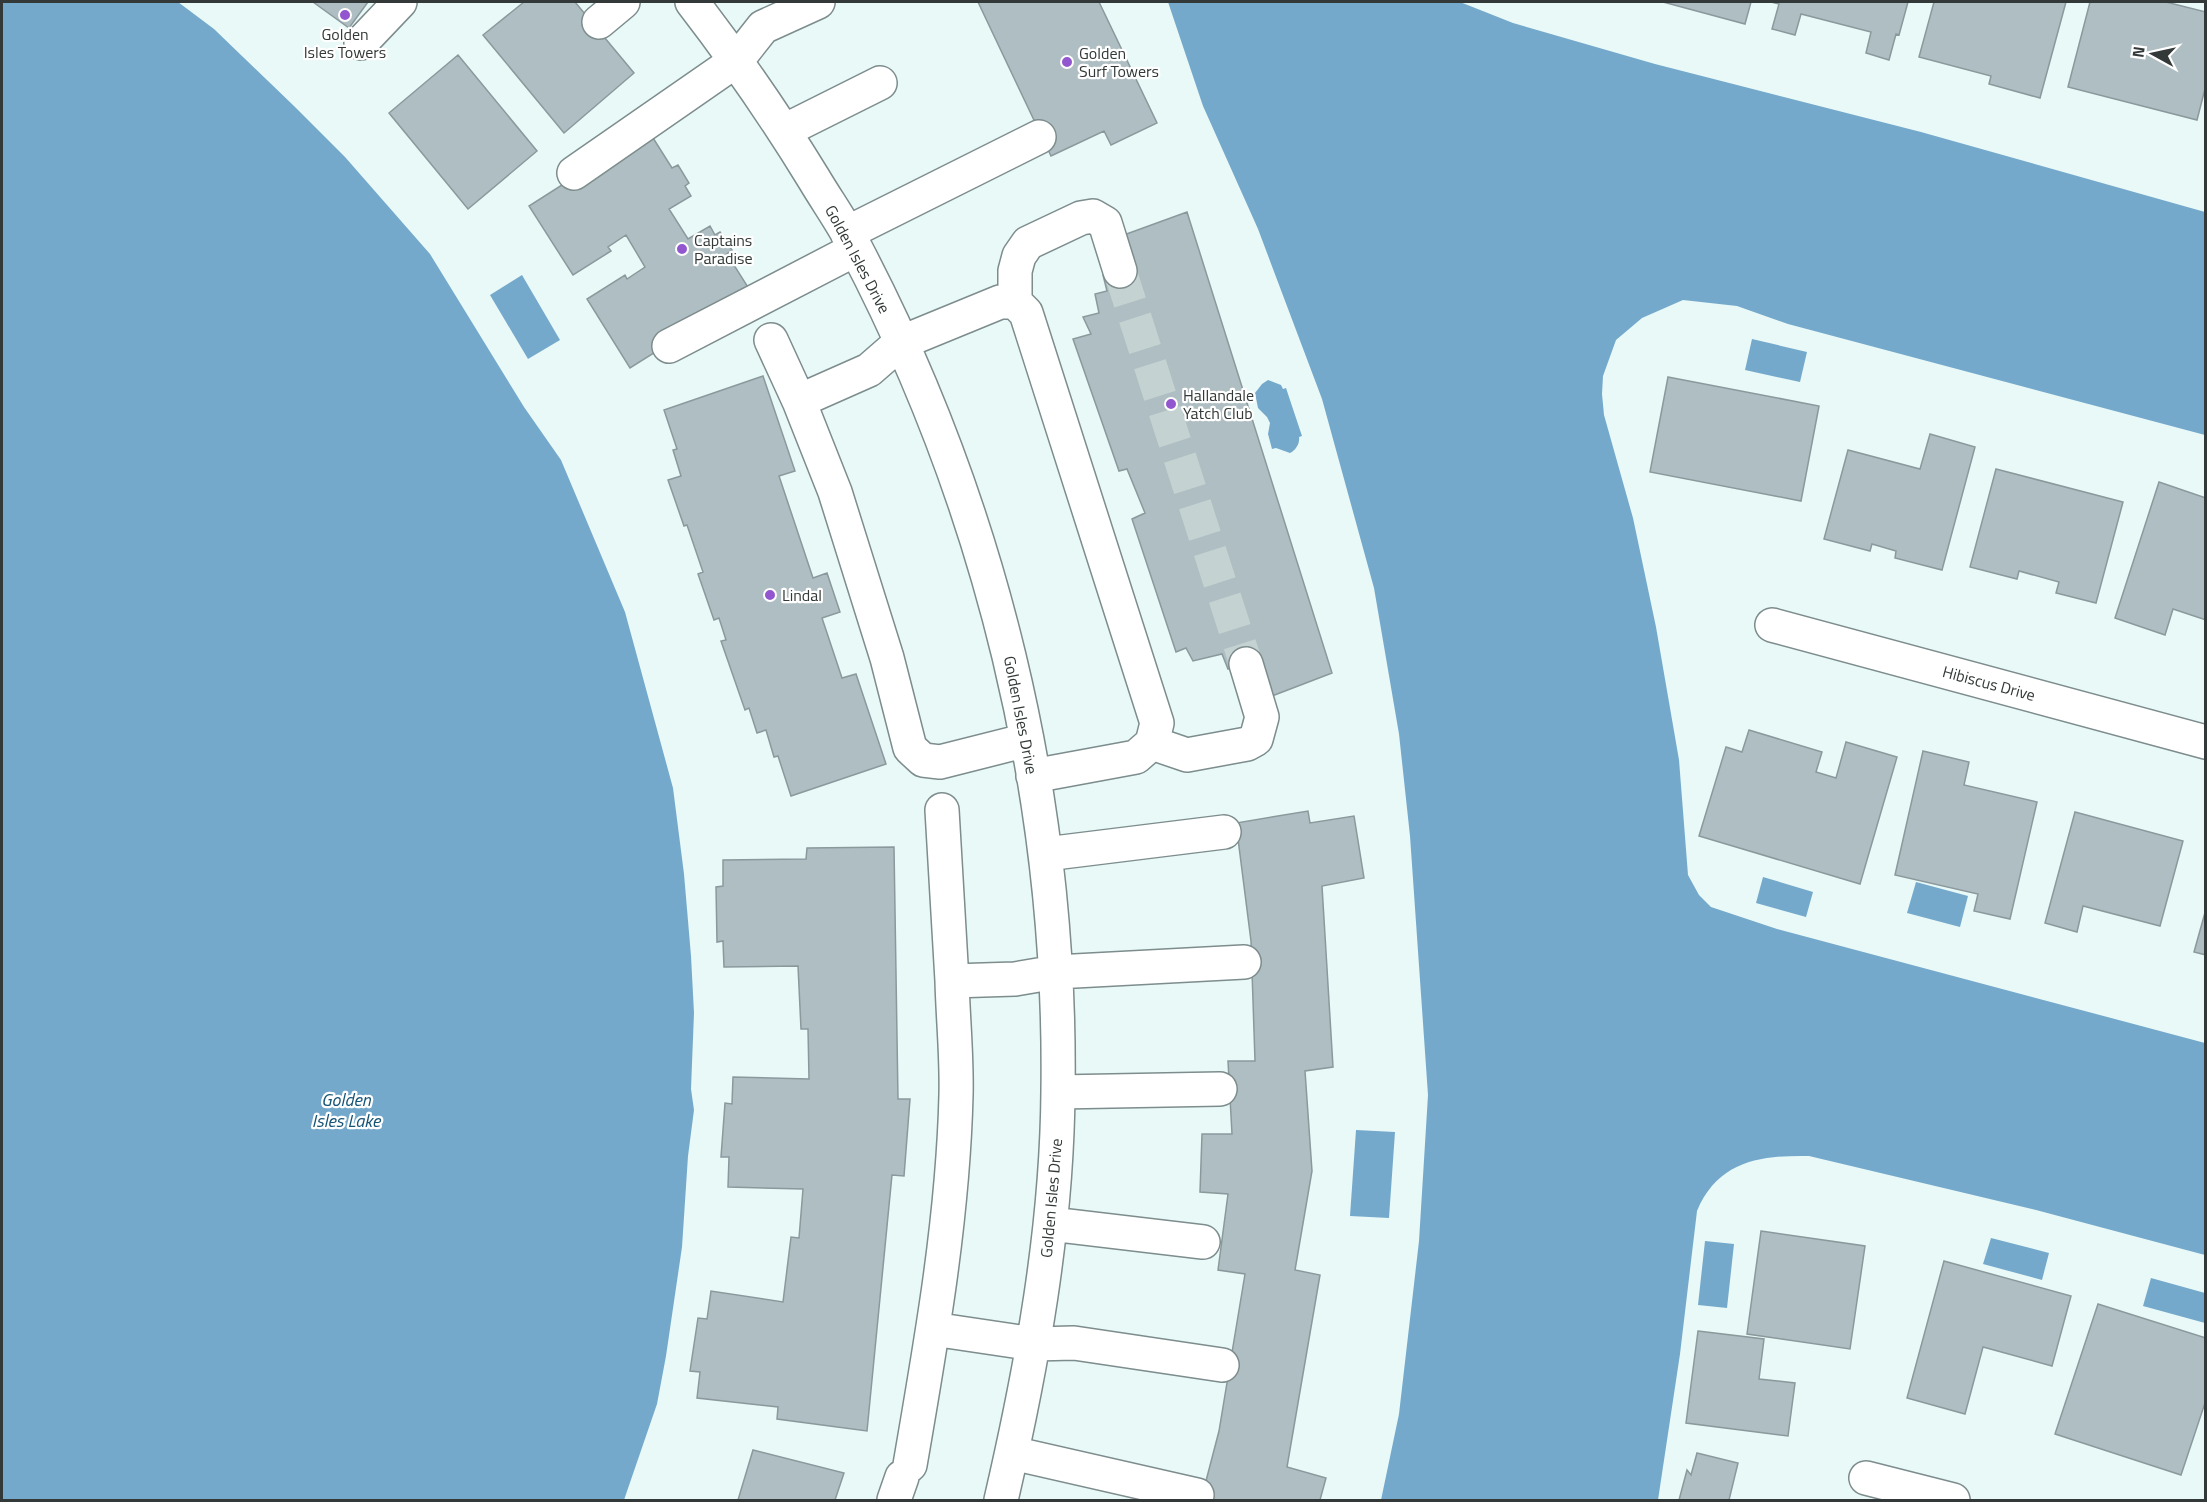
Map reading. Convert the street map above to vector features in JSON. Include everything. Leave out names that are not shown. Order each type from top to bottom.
[{"type":"street","points":[[361,42],[400,2]]},
{"type":"street","name":"Golden Isles Drive","points":[[692,2],[737,60],[852,241],[900,343],[932,416],[973,526],[1006,640],[1027,740],[1046,854],[1056,972],[1058,1092],[1050,1224],[1034,1344],[1002,1500]]},
{"type":"street","points":[[574,173],[737,60],[763,27],[818,2]]},
{"type":"street","points":[[784,131],[880,83]]},
{"type":"street","points":[[669,346],[1039,137]]},
{"type":"street","points":[[1015,302],[1015,271],[1019,256],[1028,243],[1081,218],[1093,216],[1105,223],[1120,271]]},
{"type":"street","points":[[799,400],[869,370],[900,343],[1000,302],[1015,302],[1026,313],[1157,723],[1152,743],[1136,757],[1033,776]]},
{"type":"street","points":[[771,340],[799,400],[835,492],[887,658],[910,748],[923,760],[940,762],[1027,740]]},
{"type":"street","name":"Hibiscus Drive","points":[[1772,625],[2205,742]]},
{"type":"street","points":[[1152,743],[1187,755],[1247,744],[1256,739],[1262,717],[1245,664]]},
{"type":"street","points":[[902,1481],[933,1329],[948,1213],[956,1094],[942,810]]},
{"type":"street","points":[[1046,854],[1224,832]]},
{"type":"street","points":[[952,981],[1015,979],[1056,972],[1244,962]]},
{"type":"street","points":[[1058,1092],[1221,1089]]},
{"type":"street","points":[[1050,1224],[1203,1242]]},
{"type":"street","points":[[933,1329],[1034,1344],[1074,1343],[1222,1365]]},
{"type":"street","points":[[1012,1453],[1197,1495]]},
{"type":"street","points":[[1866,1478],[1953,1500]]},
{"type":"water","name":"Golden Isles Lake","points":[[2,2],[178,2],[214,29],[294,106],[345,157],[430,254],[524,407],[561,460],[625,612],[673,788],[691,956],[694,1013],[691,1089],[694,1110],[688,1156],[682,1247],[666,1356],[657,1404],[624,1500],[2,1500]]},
{"type":"water","points":[[1168,2],[1460,2],[1513,23],[1655,64],[1921,132],[2205,212],[2205,435],[1788,324],[1737,306],[1683,300],[1642,318],[1616,340],[1603,376],[1602,394],[1604,415],[1633,518],[1656,627],[1679,760],[1688,875],[1699,895],[1711,907],[1777,929],[2205,1043],[2205,1255],[2036,1210],[1809,1156],[1774,1157],[1743,1164],[1729,1171],[1717,1181],[1706,1194],[1697,1211],[1680,1354],[1658,1500],[1381,1500],[1399,1414],[1419,1241],[1428,1095],[1410,836],[1399,734],[1374,588],[1322,399],[1258,229],[1203,106]]},
{"type":"water","points":[[522,275],[560,340],[528,359],[490,295]]},
{"type":"water","points":[[1752,339],[1807,352],[1800,382],[1745,370]]},
{"type":"water","points":[[1268,380],[1281,385],[1283,389],[1286,388],[1302,436],[1299,437],[1296,448],[1290,453],[1276,448],[1272,449],[1268,434],[1270,423],[1258,408],[1255,393]]},
{"type":"water","points":[[1763,877],[1813,892],[1806,917],[1756,903]]},
{"type":"water","points":[[1916,882],[1968,896],[1960,927],[1907,913]]},
{"type":"water","points":[[1356,1130],[1395,1132],[1389,1218],[1350,1216]]},
{"type":"water","points":[[1991,1238],[2049,1253],[2042,1280],[1983,1264]]},
{"type":"water","points":[[1705,1241],[1734,1244],[1727,1308],[1698,1305]]},
{"type":"water","points":[[2151,1278],[2205,1293],[2205,1323],[2143,1306]]},
{"type":"building","name":"Golden Isles Towers","points":[[313,2],[368,2],[349,28]]},
{"type":"building","points":[[524,2],[575,2],[634,73],[564,133],[483,35]]},
{"type":"building","name":"Golden Surf Towers","points":[[978,2],[1099,2],[1157,123],[1111,145],[1104,131],[1051,156]]},
{"type":"building","points":[[1663,2],[1751,2],[1745,24]]},
{"type":"building","points":[[1771,2],[1908,2],[1889,60],[1866,53],[1871,32],[1801,14],[1795,35],[1772,29],[1779,4]]},
{"type":"building","points":[[1934,2],[2066,2],[2040,98],[1989,84],[1991,76],[1919,57]]},
{"type":"building","points":[[2090,2],[2166,2],[2206,12],[2206,85],[2197,120],[2068,87]]},
{"type":"building","points":[[458,55],[537,151],[468,209],[389,113]]},
{"type":"building","name":"Captains Paradise","points":[[648,130],[672,168],[678,165],[689,183],[685,186],[691,196],[669,209],[688,239],[710,226],[715,235],[720,232],[732,250],[727,254],[751,292],[630,368],[587,299],[625,275],[627,279],[645,267],[626,235],[608,247],[611,251],[573,275],[529,206]]},
{"type":"building","name":"Hallandale Yatch Club","points":[[1187,212],[1332,673],[1272,696],[1257,660],[1228,669],[1222,654],[1193,661],[1186,648],[1176,652],[1132,519],[1145,513],[1127,469],[1119,471],[1073,339],[1091,334],[1083,317],[1099,313],[1095,294],[1107,291],[1103,275],[1130,268],[1121,236]]},
{"type":"building","name":"Lindal","points":[[763,376],[795,471],[779,476],[813,578],[827,573],[840,612],[822,618],[842,678],[856,674],[886,764],[791,796],[778,756],[774,757],[766,730],[757,733],[749,708],[745,710],[721,641],[726,640],[719,618],[714,620],[698,574],[703,572],[668,480],[681,476],[673,450],[677,449],[664,410]]},
{"type":"building","points":[[1668,377],[1819,406],[1801,501],[1650,472]]},
{"type":"building","points":[[1930,434],[1975,447],[1942,570],[1895,558],[1896,551],[1872,544],[1870,551],[1824,539],[1848,450],[1920,469]]},
{"type":"building","points":[[1996,469],[2123,502],[2096,603],[2056,593],[2059,582],[2019,571],[2017,579],[1970,567]]},
{"type":"building","points":[[2159,482],[2206,498],[2206,620],[2173,609],[2165,635],[2115,618]]},
{"type":"building","points":[[1749,730],[1822,752],[1816,772],[1836,778],[1846,742],[1897,757],[1860,884],[1699,836],[1726,747],[1742,752]]},
{"type":"building","points":[[1923,751],[1969,762],[1964,785],[2037,802],[2010,919],[1974,911],[1978,894],[1895,875]]},
{"type":"building","points":[[1308,811],[1310,823],[1354,816],[1364,878],[1322,886],[1333,1067],[1305,1071],[1312,1171],[1295,1270],[1320,1275],[1287,1467],[1326,1478],[1320,1500],[1201,1500],[1219,1431],[1245,1274],[1218,1270],[1228,1194],[1200,1192],[1202,1134],[1232,1134],[1228,1061],[1255,1061],[1251,941],[1236,823]]},
{"type":"building","points":[[2075,812],[2183,841],[2160,926],[2083,906],[2077,932],[2045,923]]},
{"type":"building","points":[[894,847],[898,1099],[910,1099],[904,1176],[892,1175],[867,1431],[777,1419],[778,1407],[697,1398],[700,1372],[690,1371],[698,1318],[707,1319],[711,1291],[783,1302],[791,1237],[799,1238],[803,1189],[728,1187],[729,1157],[721,1157],[725,1103],[732,1104],[733,1077],[809,1079],[808,1029],[801,1029],[798,966],[724,967],[723,941],[717,942],[716,887],[723,886],[723,860],[806,859],[807,848]]},
{"type":"building","points":[[2206,909],[2206,955],[2194,952]]},
{"type":"building","points":[[1761,1231],[1865,1246],[1850,1349],[1747,1334]]},
{"type":"building","points":[[1944,1261],[2071,1296],[2052,1366],[1983,1347],[1965,1414],[1907,1398]]},
{"type":"building","points":[[2098,1304],[2206,1338],[2206,1400],[2181,1475],[2055,1434]]},
{"type":"building","points":[[1698,1331],[1764,1339],[1759,1379],[1795,1383],[1788,1436],[1686,1423]]},
{"type":"building","points":[[753,1450],[844,1473],[835,1500],[738,1500]]},
{"type":"building","points":[[1697,1453],[1738,1463],[1729,1500],[1679,1500],[1687,1470],[1691,1475]]},
{"type":"tunnel","points":[[1120,271],[1246,664]]},
{"type":"place","name":"Golden Isles Towers","points":[[345,15]]},
{"type":"place","name":"Golden Surf Towers","points":[[1067,62]]},
{"type":"place","name":"Captains Paradise","points":[[682,249]]},
{"type":"place","name":"Hallandale Yatch Club","points":[[1171,404]]},
{"type":"place","name":"Lindal","points":[[770,595]]}]
